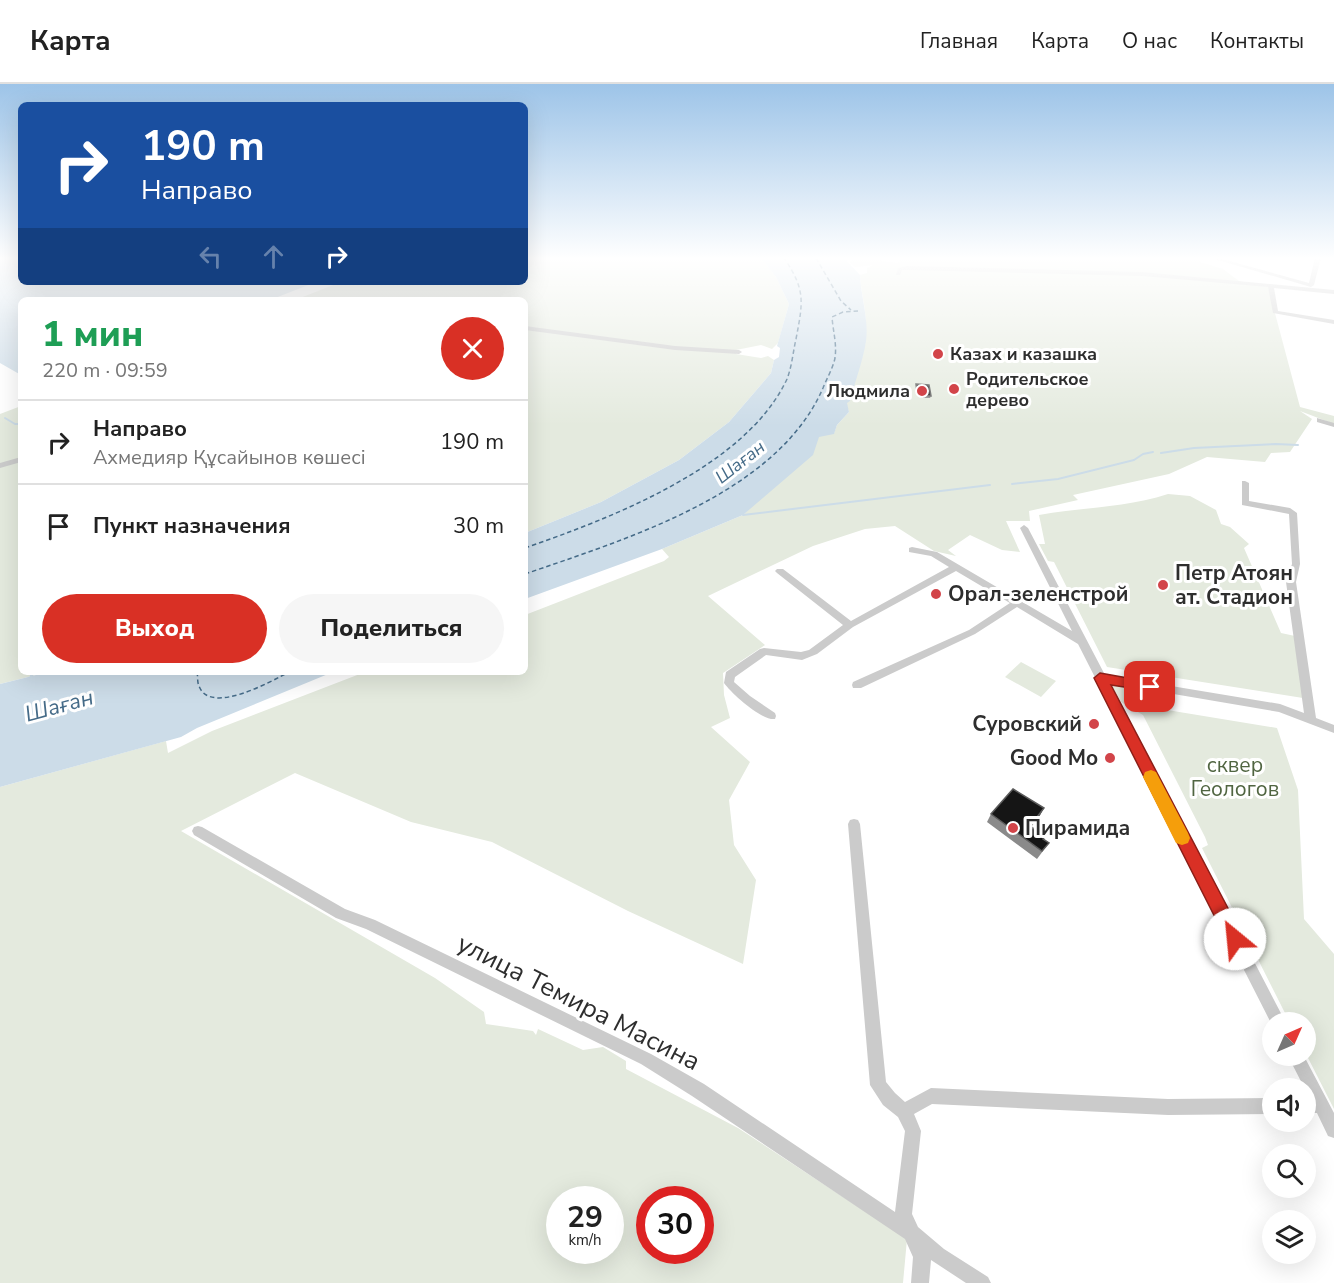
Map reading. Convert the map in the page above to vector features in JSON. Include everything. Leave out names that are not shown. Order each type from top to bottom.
[{"type":"street","points":[[1287,314],[1334,322]]},
{"type":"street","points":[[528,328],[675,348],[739,352]]},
{"type":"street","points":[[1320,420],[1334,424]]},
{"type":"street","points":[[0,466],[18,460]]},
{"type":"street","points":[[1245,483],[1245,503],[1290,510],[1293,513],[1296,564],[1291,582],[1311,721]]},
{"type":"street","points":[[1024,528],[1273,1012]]},
{"type":"street","points":[[912,550],[934,554],[1082,641]]},
{"type":"street","points":[[771,716],[729,683],[730,675],[764,651],[792,656],[802,656],[813,652],[850,625],[956,567]]},
{"type":"street","points":[[780,571],[850,625]]},
{"type":"street","points":[[857,685],[972,633],[1016,603]]},
{"type":"street","points":[[1100,678],[1280,708],[1334,729]]},
{"type":"street","points":[[854,824],[878,1085],[889,1099],[904,1111],[913,1131],[903,1214],[922,1257],[920,1283]]},
{"type":"street","name":"улица Темира Масина","points":[[198,831],[341,914],[370,924],[646,1059],[698,1090],[982,1283]]},
{"type":"street","points":[[904,1111],[931,1096],[1168,1107],[1262,1106]]},
{"type":"street","points":[[1316,1109],[1334,1130]]},
{"type":"green space","points":[[528,314],[786,314],[778,343],[772,349],[761,345],[736,350],[736,354],[761,358],[768,356],[774,360],[771,373],[729,422],[679,460],[601,502],[528,532]]},
{"type":"green space","points":[[865,314],[1275,314],[1300,407],[1334,416],[1334,424],[1300,411],[1312,419],[1290,452],[1271,453],[1265,462],[1207,457],[1169,474],[1073,495],[1078,500],[1029,511],[1030,521],[1006,521],[1020,552],[1002,550],[970,535],[948,550],[956,556],[934,551],[895,526],[865,529],[813,546],[708,596],[765,645],[723,673],[724,695],[730,718],[711,727],[750,762],[729,800],[734,845],[756,880],[743,964],[628,911],[492,842],[411,822],[295,773],[181,831],[435,978],[484,1012],[486,1024],[533,1031],[536,1035],[538,1029],[583,1050],[603,1047],[626,1061],[626,1069],[738,1128],[907,1239],[903,1283],[0,1283],[0,787],[166,741],[168,753],[212,731],[357,675],[528,675],[528,614],[664,561],[669,557],[662,549],[743,515],[819,436],[834,433],[837,425],[849,412],[846,403],[860,365],[866,336]]},
{"type":"green space","points":[[18,407],[18,675],[36,675],[0,684],[0,414]]},
{"type":"green space","name":"Петр Атоян ат. Стадион","points":[[1168,494],[1190,496],[1216,510],[1221,524],[1230,527],[1249,544],[1244,548],[1281,633],[1295,636],[1303,698],[1107,667],[1054,562],[1048,561],[1039,544],[1045,544],[1039,515],[1120,505]]},
{"type":"green space","points":[[1021,662],[1056,681],[1041,697],[1005,677]]},
{"type":"green space","name":"сквер Геологов","points":[[1111,684],[1140,688],[1155,708],[1277,728],[1298,790],[1304,919],[1334,954],[1334,1109],[1312,1066],[1316,1066],[1316,1012],[1284,1012],[1202,848],[1208,845],[1205,837],[1143,715],[1121,702]]},
{"type":"water","points":[[0,314],[18,314],[18,373],[0,363]]},
{"type":"water","name":"Шаған","points":[[786,314],[865,314],[866,341],[850,401],[847,403],[849,412],[837,425],[834,434],[819,437],[813,455],[743,515],[662,549],[528,598],[528,532],[601,502],[679,460],[729,422],[771,373],[774,360],[779,357],[780,348],[777,346]]},
{"type":"water","name":"Шаған","points":[[36,675],[326,675],[197,728],[181,737],[0,787],[0,684]]},
{"type":"building","name":"Людмила","points":[[916,384],[929,385],[931,396],[917,392]]},
{"type":"building","name":"Пирамида","points":[[1013,789],[1044,808],[1030,826],[1045,836],[1043,839],[1049,843],[1042,851],[991,814]]},
{"type":"waterway","points":[[5,418],[18,424]]},
{"type":"waterway","points":[[1161,453],[1194,448],[1298,445]]},
{"type":"waterway","points":[[1012,484],[1058,479],[1134,460],[1143,454],[1153,452]]},
{"type":"waterway","points":[[743,515],[990,485]]},
{"type":"ferry route","points":[[528,547],[635,505],[709,463],[741,438],[767,410],[787,379],[800,314]]},
{"type":"ferry route","points":[[528,573],[652,528],[695,508],[735,484],[771,457],[801,425],[823,388],[834,362],[835,343],[832,317],[839,314]]},
{"type":"ferry route","points":[[197,675],[199,686],[205,694],[215,698],[242,694],[283,675]]},
{"type":"slow traffic","points":[[1151,777],[1182,838]]},
{"type":"place","name":"Казах и казашка","points":[[938,354]]},
{"type":"place","name":"Родительское дерево","points":[[954,389]]},
{"type":"place","name":"Людмила","points":[[922,391]]},
{"type":"place","name":"Петр Атоян ат. Стадион","points":[[1163,585]]},
{"type":"place","name":"Орал-зеленстрой","points":[[936,594]]},
{"type":"place","name":"Суровский","points":[[1094,724]]},
{"type":"place","name":"Good Mo","points":[[1110,758]]},
{"type":"place","name":"Пирамида","points":[[1013,828]]},
{"type":"route","points":[[1150,687],[1100,678],[1235,939]]}]
